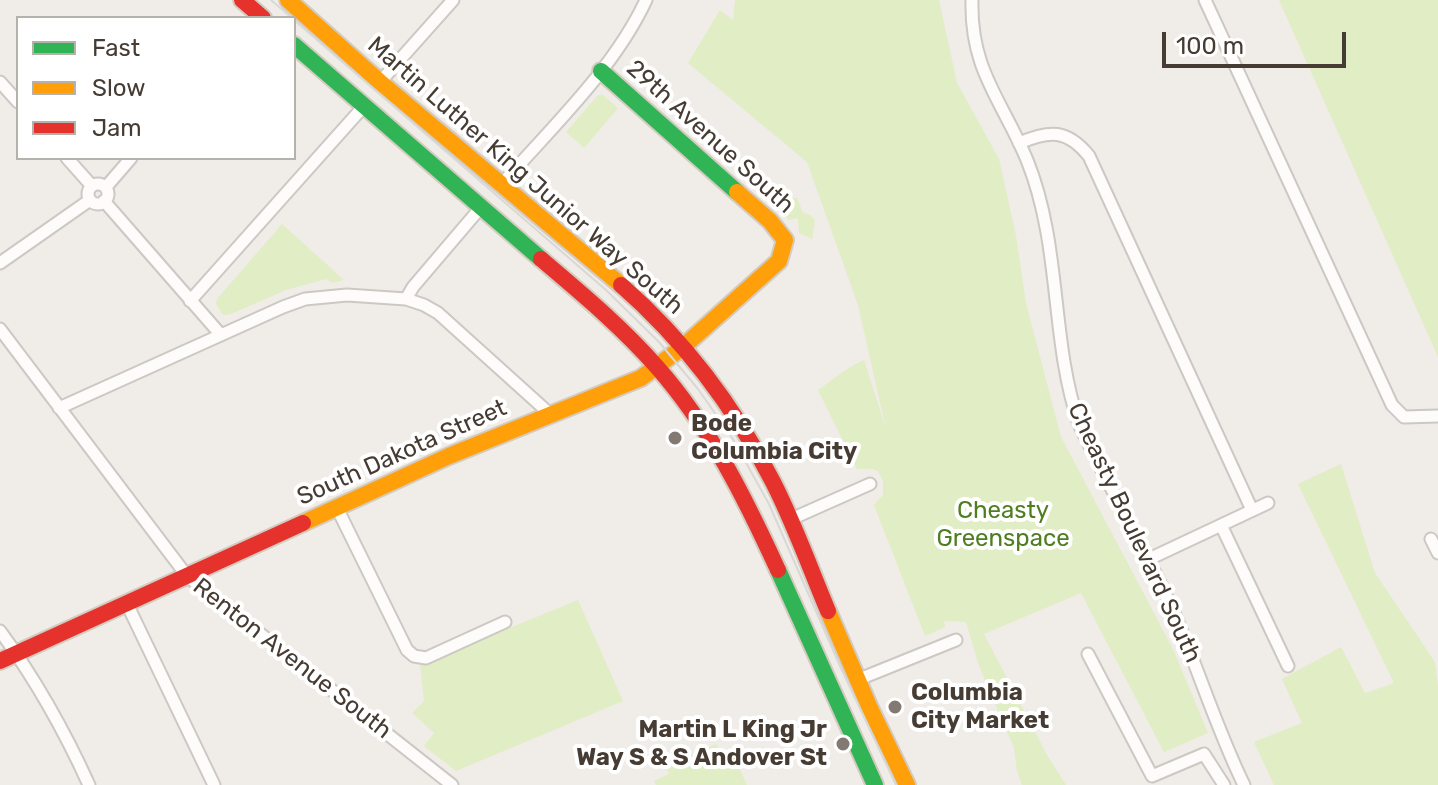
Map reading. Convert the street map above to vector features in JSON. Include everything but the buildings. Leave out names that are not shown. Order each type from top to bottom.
[{"type":"main road","points":[[242,0],[257,16]]},
{"type":"main road","name":"Martin Luther King Junior Way South","points":[[288,0],[625,289],[683,347],[723,397],[755,448],[857,680],[907,785]]},
{"type":"main road","points":[[296,47],[608,316],[657,367],[708,434],[736,481],[875,785]]},
{"type":"main road","name":"29th Avenue South","points":[[601,71],[770,221],[785,240]]},
{"type":"main road","name":"South Dakota Street","points":[[0,661],[449,456],[641,378],[683,347],[779,261],[785,240]]},
{"type":"street","points":[[380,82],[453,0]]},
{"type":"street","points":[[501,185],[601,71],[646,0]]},
{"type":"street","name":"Cheasty Boulevard South","points":[[972,0],[977,55],[1019,143],[1036,186],[1048,231],[1071,401],[1088,444],[1149,559],[1199,673],[1225,746],[1244,785]]},
{"type":"street","points":[[1205,0],[1392,405],[1411,418],[1438,416]]},
{"type":"street","points":[[0,82],[16,100]]},
{"type":"street","points":[[190,301],[364,106]]},
{"type":"street","points":[[1019,143],[1049,132],[1061,134],[1081,146],[1089,156],[1252,510]]},
{"type":"street","points":[[69,160],[91,185]]},
{"type":"street","points":[[106,187],[129,160]]},
{"type":"street","points":[[91,185],[106,187],[108,196],[104,201],[95,204],[90,200],[87,191],[91,185]]},
{"type":"street","points":[[0,263],[90,200]]},
{"type":"street","points":[[104,201],[221,335]]},
{"type":"street","points":[[406,299],[482,206]]},
{"type":"street","points":[[59,408],[305,299],[347,295],[406,299],[438,313],[550,414]]},
{"type":"street","name":"Renton Avenue South","points":[[0,329],[187,576],[452,785]]},
{"type":"street","points":[[789,520],[870,484]]},
{"type":"street","points":[[1149,559],[1268,503]]},
{"type":"street","points":[[337,508],[407,650],[414,656],[426,658],[505,622]]},
{"type":"street","points":[[1221,525],[1288,666]]},
{"type":"street","points":[[1431,539],[1438,553]]},
{"type":"street","points":[[127,604],[214,785]]},
{"type":"street","points":[[0,631],[64,730],[89,785]]},
{"type":"street","points":[[857,680],[956,640]]},
{"type":"street","points":[[1088,654],[1152,776],[1204,754],[1224,785]]},
{"type":"green space","name":"Cheasty Greenspace","points":[[735,0],[939,0],[957,83],[999,159],[1016,236],[1026,303],[1061,437],[1173,649],[1208,733],[1164,752],[1081,593],[984,634],[1066,785],[1022,785],[1014,748],[979,666],[966,622],[944,621],[945,627],[925,636],[874,505],[883,495],[883,481],[878,471],[857,469],[818,390],[864,360],[886,429],[858,305],[807,162],[688,63],[720,10],[733,20]]},
{"type":"green space","points":[[1279,0],[1438,0],[1438,357]]},
{"type":"green space","points":[[598,95],[603,95],[618,108],[584,148],[566,132]]},
{"type":"green space","points":[[792,198],[797,198],[803,213],[815,220],[812,239],[799,233],[798,218],[789,220],[780,210]]},
{"type":"green space","points":[[282,224],[344,280],[333,283],[326,279],[286,290],[223,315],[216,304],[217,299]]},
{"type":"green space","points":[[1341,464],[1375,573],[1435,662],[1438,785],[1274,785],[1254,742],[1302,723],[1282,679],[1341,647],[1365,693],[1394,683],[1298,484]]},
{"type":"green space","points":[[578,600],[623,701],[456,771],[424,746],[434,733],[412,713],[424,701],[420,665]]},
{"type":"green space","points":[[716,744],[721,754],[731,750],[747,785],[656,785],[654,781],[669,774],[666,767]]},
{"type":"tram line","points":[[271,0],[290,16]]},
{"type":"tram line","points":[[296,22],[606,290],[659,342],[698,389],[731,436],[769,504],[896,785]]},
{"type":"traffic: fast","points":[[296,47],[541,259]]},
{"type":"traffic: fast","points":[[601,71],[737,192]]},
{"type":"traffic: fast","points":[[778,570],[875,785]]},
{"type":"traffic: slow","points":[[288,0],[380,82],[621,285]]},
{"type":"traffic: slow","points":[[303,523],[449,456],[641,378],[683,347],[779,261],[785,240],[770,221],[737,192]]},
{"type":"traffic: slow","points":[[828,611],[907,785]]},
{"type":"traffic: jam","points":[[242,0],[261,16]]},
{"type":"traffic: jam","points":[[541,259],[630,338],[676,390],[725,464],[778,570]]},
{"type":"traffic: jam","points":[[621,285],[687,352],[742,428],[781,498],[828,611]]},
{"type":"traffic: jam","points":[[0,661],[303,523]]},
{"type":"place","name":"Bode Columbia City","points":[[675,438]]},
{"type":"place","name":"Columbia City Market","points":[[895,707]]},
{"type":"place","name":"Martin L King Jr Way S & S Andover St","points":[[843,744]]}]
